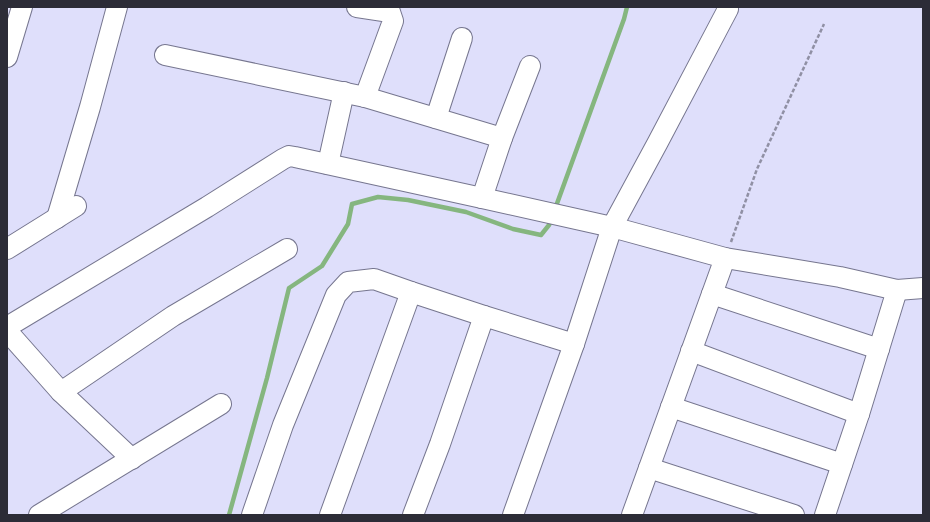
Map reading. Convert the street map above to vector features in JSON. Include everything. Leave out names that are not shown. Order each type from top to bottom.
[{"type":"street","points":[[7,57],[22,7]]},
{"type":"street","points":[[57,218],[90,107],[117,7]]},
{"type":"street","points":[[357,7],[390,12],[393,21],[365,97]]},
{"type":"street","points":[[513,515],[574,344],[612,227],[728,9],[727,7]]},
{"type":"street","points":[[436,118],[462,38]]},
{"type":"street","points":[[165,54],[365,97],[502,138]]},
{"type":"street","points":[[482,198],[502,138],[530,66]]},
{"type":"street","points":[[328,164],[344,92]]},
{"type":"street","points":[[7,327],[289,156],[612,227],[725,258],[840,277],[897,290],[923,288]]},
{"type":"street","points":[[7,248],[76,206]]},
{"type":"street","points":[[61,392],[173,316],[287,249]]},
{"type":"street","points":[[632,515],[725,258]]},
{"type":"street","points":[[252,515],[283,425],[336,295],[348,282],[374,279],[574,344]]},
{"type":"street","points":[[825,515],[859,414],[897,290]]},
{"type":"street","points":[[330,515],[411,292]]},
{"type":"street","points":[[712,294],[879,349]]},
{"type":"street","points":[[413,515],[440,444],[484,316]]},
{"type":"street","points":[[7,331],[61,392],[132,459]]},
{"type":"street","points":[[691,351],[859,414]]},
{"type":"street","points":[[39,515],[221,404]]},
{"type":"street","points":[[671,407],[842,464]]},
{"type":"street","points":[[649,468],[794,515]]},
{"type":"path","points":[[725,258],[757,169],[824,24]]},
{"type":"waterway","points":[[555,209],[624,19],[627,7]]},
{"type":"waterway","points":[[229,515],[267,378],[289,288],[322,266],[348,224],[352,204],[378,197],[408,200],[466,212],[513,229],[541,235],[549,225],[552,218]]}]
